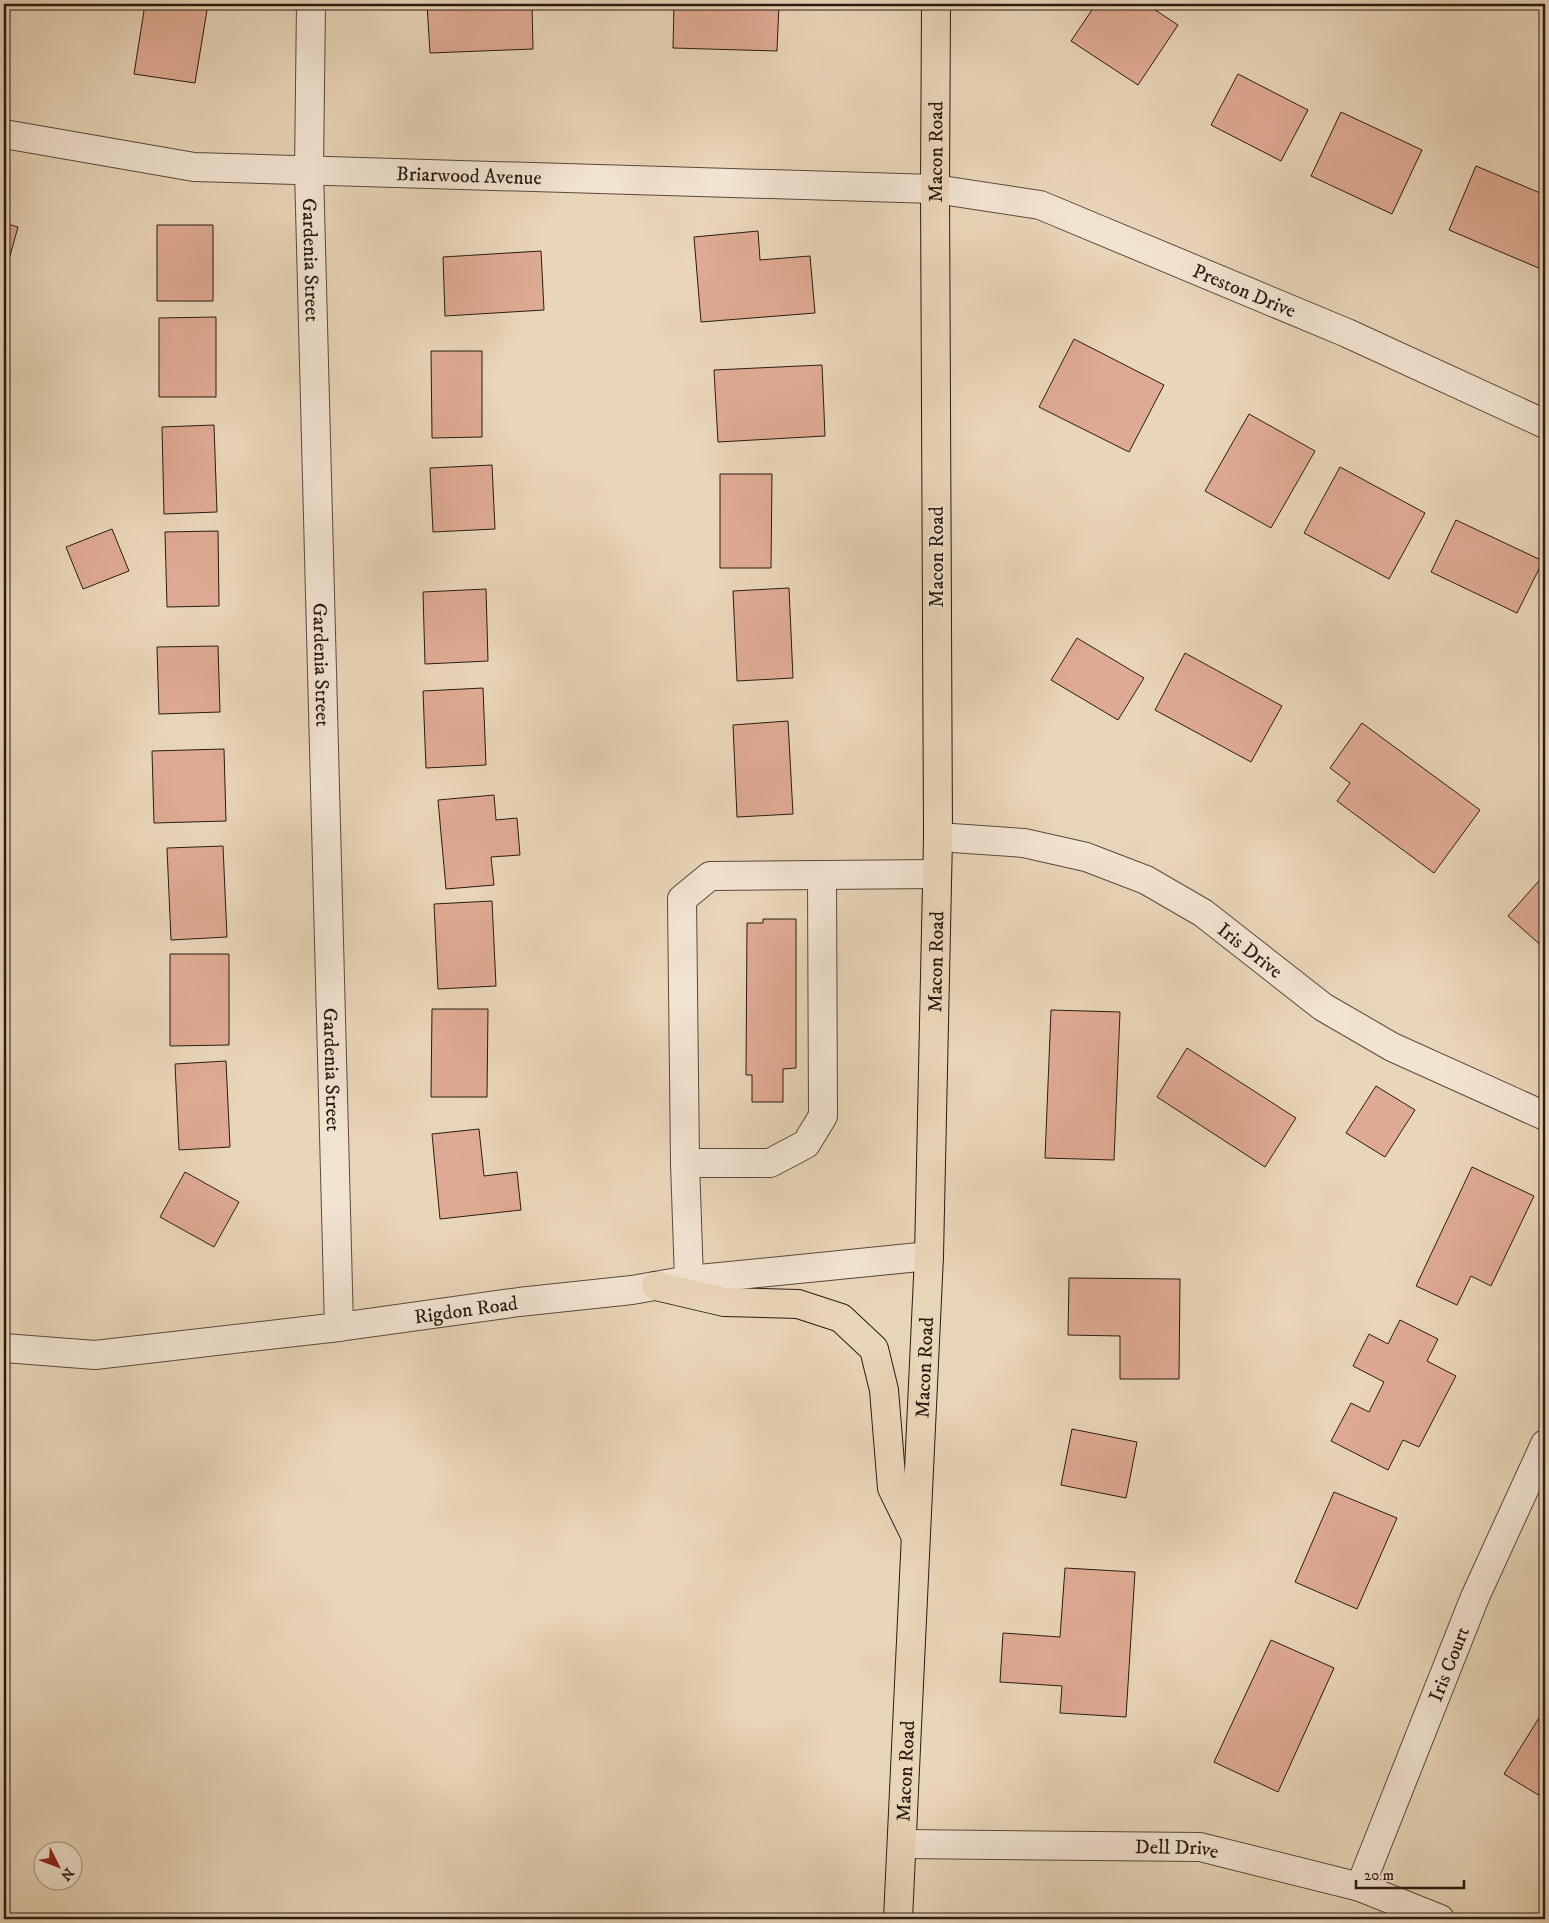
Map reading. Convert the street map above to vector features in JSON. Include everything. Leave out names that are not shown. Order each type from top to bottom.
[{"type":"main road","name":"Macon Road","points":[[898,1919],[903,1844],[928,1256],[938,837],[936,4]]},
{"type":"main road","points":[[656,1286],[724,1302],[798,1304],[841,1318],[874,1349],[884,1390],[892,1488],[916,1536]]},
{"type":"street","name":"Gardenia Street","points":[[311,4],[309,170],[339,1327]]},
{"type":"street","name":"Briarwood Avenue","points":[[4,134],[194,167],[935,189]]},
{"type":"street","name":"Preston Drive","points":[[935,189],[1040,206],[1347,333],[1545,424]]},
{"type":"street","name":"Iris Drive","points":[[938,837],[1024,843],[1086,857],[1146,880],[1203,913],[1323,1007],[1392,1047],[1545,1116]]},
{"type":"street","points":[[689,1280],[685,1163],[682,900],[710,876],[937,874]]},
{"type":"street","points":[[685,1163],[770,1163],[806,1144],[823,1116],[822,875]]},
{"type":"street","name":"Rigdon Road","points":[[4,1348],[95,1356],[339,1327],[519,1302],[656,1286],[689,1280],[928,1256]]},
{"type":"street","name":"Iris Court","points":[[1360,1887],[1475,1598],[1545,1444]]},
{"type":"street","name":"Dell Drive","points":[[903,1844],[1200,1847],[1360,1887],[1440,1919]]},
{"type":"building","points":[[145,4],[208,4],[195,83],[134,74]]},
{"type":"building","points":[[427,4],[532,4],[533,49],[430,53]]},
{"type":"building","points":[[674,4],[779,4],[777,51],[673,48]]},
{"type":"building","points":[[1096,4],[1146,4],[1178,25],[1138,85],[1071,41]]},
{"type":"building","points":[[1238,74],[1308,110],[1281,161],[1211,125]]},
{"type":"building","points":[[1341,112],[1422,150],[1392,214],[1311,176]]},
{"type":"building","points":[[1476,166],[1545,195],[1545,258],[1541,269],[1449,230]]},
{"type":"building","points":[[4,223],[18,227],[5,274],[4,273]]},
{"type":"building","points":[[157,225],[213,225],[213,301],[157,301]]},
{"type":"building","points":[[758,231],[760,260],[810,256],[815,313],[701,322],[694,237]]},
{"type":"building","points":[[541,251],[544,310],[445,316],[443,257]]},
{"type":"building","points":[[216,317],[216,397],[159,397],[159,318]]},
{"type":"building","points":[[1074,339],[1164,385],[1129,452],[1039,407]]},
{"type":"building","points":[[431,351],[482,351],[482,437],[432,438]]},
{"type":"building","points":[[822,365],[825,436],[718,442],[714,370]]},
{"type":"building","points":[[1249,414],[1315,451],[1271,528],[1205,491]]},
{"type":"building","points":[[214,425],[217,512],[164,514],[162,427]]},
{"type":"building","points":[[492,465],[495,529],[433,532],[430,468]]},
{"type":"building","points":[[1340,467],[1425,513],[1389,579],[1304,533]]},
{"type":"building","points":[[720,474],[772,474],[771,568],[720,568]]},
{"type":"building","points":[[1456,520],[1543,561],[1517,613],[1431,572]]},
{"type":"building","points":[[112,529],[129,571],[83,589],[66,547]]},
{"type":"building","points":[[218,531],[219,606],[167,607],[165,532]]},
{"type":"building","points":[[789,588],[793,678],[737,681],[733,591]]},
{"type":"building","points":[[486,589],[488,661],[425,664],[423,592]]},
{"type":"building","points":[[1077,638],[1144,678],[1118,720],[1051,680]]},
{"type":"building","points":[[218,646],[220,712],[159,714],[157,647]]},
{"type":"building","points":[[1185,653],[1282,706],[1251,762],[1155,710]]},
{"type":"building","points":[[483,688],[486,765],[426,768],[423,691]]},
{"type":"building","points":[[788,721],[793,814],[737,817],[733,725]]},
{"type":"building","points":[[1362,723],[1480,810],[1434,873],[1337,801],[1350,783],[1330,768]]},
{"type":"building","points":[[224,749],[226,821],[154,823],[152,751]]},
{"type":"building","points":[[494,795],[496,820],[517,818],[520,855],[491,857],[494,885],[446,889],[438,800]]},
{"type":"building","points":[[223,846],[227,937],[171,940],[167,848]]},
{"type":"building","points":[[1545,874],[1545,949],[1508,916]]},
{"type":"building","points":[[492,901],[496,986],[438,989],[434,904]]},
{"type":"building","points":[[763,919],[796,919],[796,1068],[783,1069],[783,1102],[752,1102],[752,1075],[746,1075],[747,923],[763,923]]},
{"type":"building","points":[[170,954],[229,954],[229,1045],[170,1046]]},
{"type":"building","points":[[432,1009],[488,1009],[487,1097],[431,1097]]},
{"type":"building","points":[[1051,1010],[1120,1012],[1114,1160],[1045,1158]]},
{"type":"building","points":[[1187,1048],[1296,1118],[1265,1167],[1157,1097]]},
{"type":"building","points":[[226,1061],[230,1147],[179,1150],[175,1064]]},
{"type":"building","points":[[1376,1086],[1415,1110],[1385,1157],[1346,1133]]},
{"type":"building","points":[[479,1129],[484,1176],[517,1172],[521,1210],[440,1219],[432,1134]]},
{"type":"building","points":[[1472,1167],[1534,1196],[1491,1286],[1471,1276],[1457,1305],[1416,1286]]},
{"type":"building","points":[[185,1172],[239,1202],[214,1247],[160,1217]]},
{"type":"building","points":[[1069,1278],[1180,1279],[1179,1379],[1120,1379],[1120,1336],[1068,1335]]},
{"type":"building","points":[[1400,1320],[1438,1339],[1427,1361],[1456,1376],[1419,1447],[1403,1440],[1388,1470],[1331,1441],[1351,1403],[1369,1412],[1384,1382],[1353,1366],[1369,1334],[1388,1344]]},
{"type":"building","points":[[1072,1429],[1137,1442],[1126,1498],[1061,1485]]},
{"type":"building","points":[[1334,1492],[1397,1518],[1357,1609],[1295,1582]]},
{"type":"building","points":[[1065,1568],[1135,1572],[1126,1717],[1060,1713],[1062,1686],[1000,1682],[1003,1633],[1060,1637]]},
{"type":"building","points":[[1271,1640],[1334,1668],[1278,1792],[1214,1762]]},
{"type":"building","points":[[1539,1718],[1544,1721],[1545,1719],[1545,1799],[1504,1774]]}]
